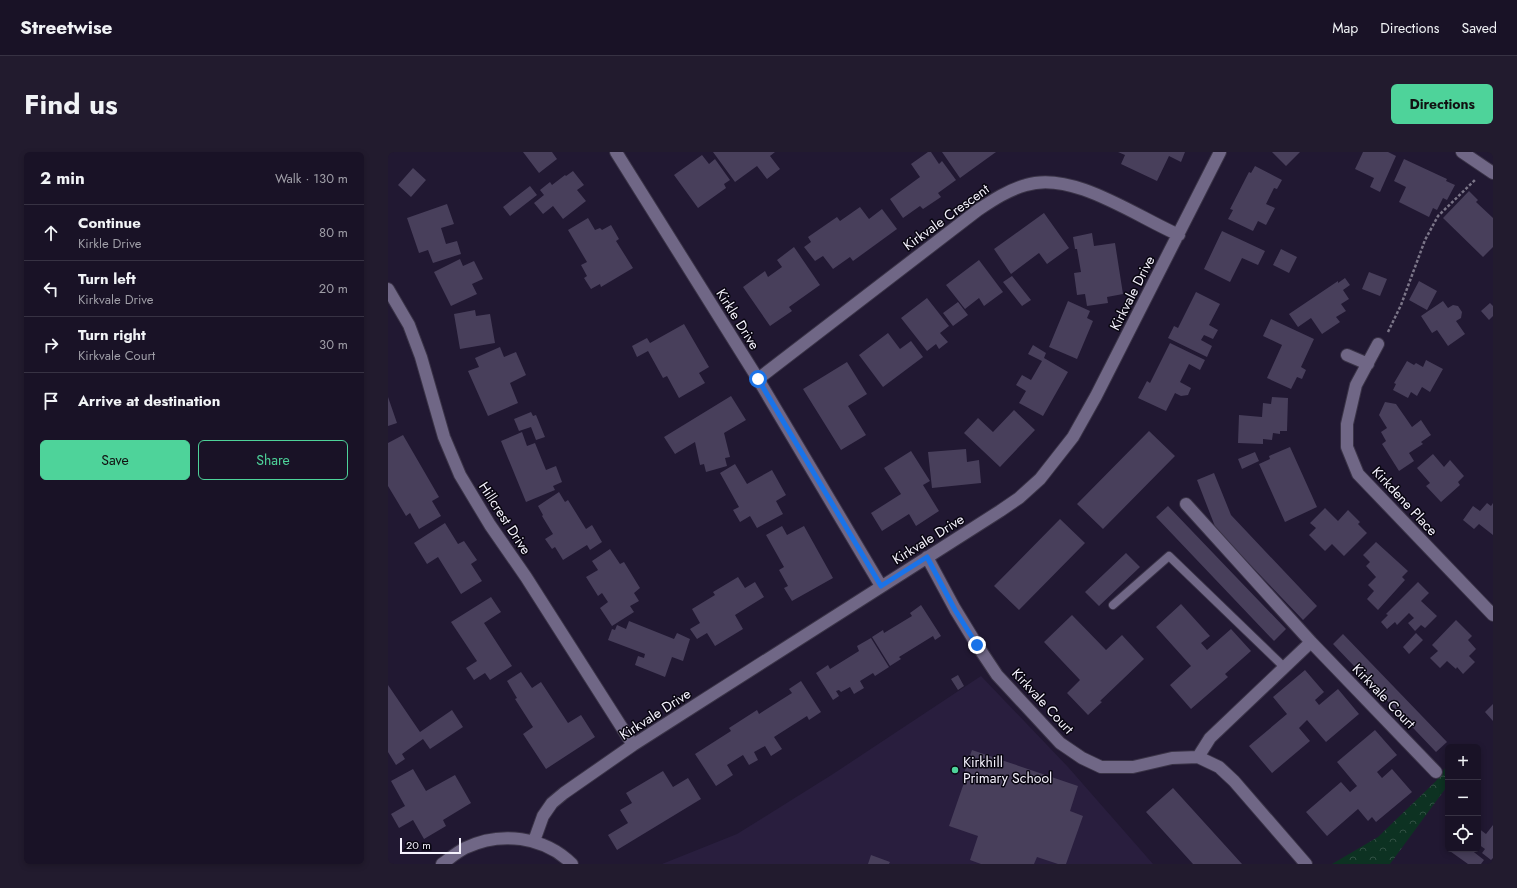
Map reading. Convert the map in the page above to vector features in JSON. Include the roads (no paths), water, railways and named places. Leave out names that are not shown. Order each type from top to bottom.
[{"type":"street","name":"Kirkvale Drive","points":[[534,841],[542,816],[552,803],[564,793],[633,745],[1019,498],[1040,479],[1069,443],[1096,396],[1220,152]]},
{"type":"street","points":[[1462,152],[1490,170]]},
{"type":"street","name":"Kirkle Drive","points":[[618,153],[758,379],[881,586]]},
{"type":"street","name":"Kirkvale Crescent","points":[[758,379],[978,210],[1000,196],[1027,184],[1045,182],[1067,184],[1094,192],[1179,235]]},
{"type":"street","name":"Hillcrest Drive","points":[[388,289],[409,325],[421,357],[444,437],[460,475],[490,525],[526,577],[633,745]]},
{"type":"street","name":"Kirkdene Place","points":[[1378,344],[1356,385],[1347,424],[1348,447],[1358,474],[1493,615]]},
{"type":"street","points":[[1347,355],[1368,364]]},
{"type":"street","name":"Kirkvale Court","points":[[1186,504],[1310,642],[1436,772]]},
{"type":"street","name":"Kirkvale Court","points":[[927,557],[955,610],[998,675],[1060,743],[1082,758],[1101,767],[1132,767],[1172,758],[1198,757],[1219,767],[1234,781],[1306,864]]},
{"type":"street","points":[[1198,757],[1210,738],[1310,642]]},
{"type":"street","points":[[442,864],[464,848],[484,841],[503,838],[534,841],[553,850],[572,864]]},
{"type":"lane","points":[[1113,605],[1169,556],[1284,667]]},
{"type":"place","name":"Kirkhill Primary School","points":[[955,770]]}]
